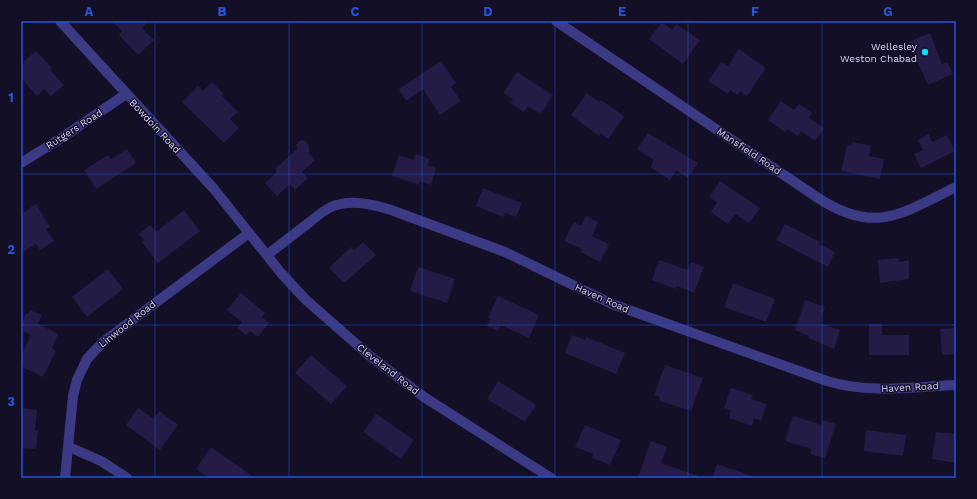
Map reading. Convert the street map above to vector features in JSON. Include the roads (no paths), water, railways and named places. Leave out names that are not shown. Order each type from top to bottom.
[{"type":"street","name":"Bowdoin Road","points":[[60,21],[214,189],[249,232]]},
{"type":"street","name":"Mansfield Road","points":[[556,21],[818,198],[840,211],[862,217],[885,218],[907,211],[956,187]]},
{"type":"street","name":"Rutgers Road","points":[[21,163],[63,137],[126,94]]},
{"type":"street","name":"Haven Road","points":[[267,255],[320,214],[331,208],[343,204],[357,203],[374,206],[391,210],[505,252],[612,304],[827,381],[852,388],[867,389],[956,385]]},
{"type":"street","name":"Cleveland Road","points":[[249,232],[306,300],[370,356],[434,404],[551,478]]},
{"type":"street","name":"Linwood Road","points":[[65,478],[75,388],[79,372],[91,353],[103,342],[249,232]]},
{"type":"street","points":[[69,447],[101,461],[127,478]]},
{"type":"place","name":"Wellesley Weston Chabad","points":[[925,52]]}]
